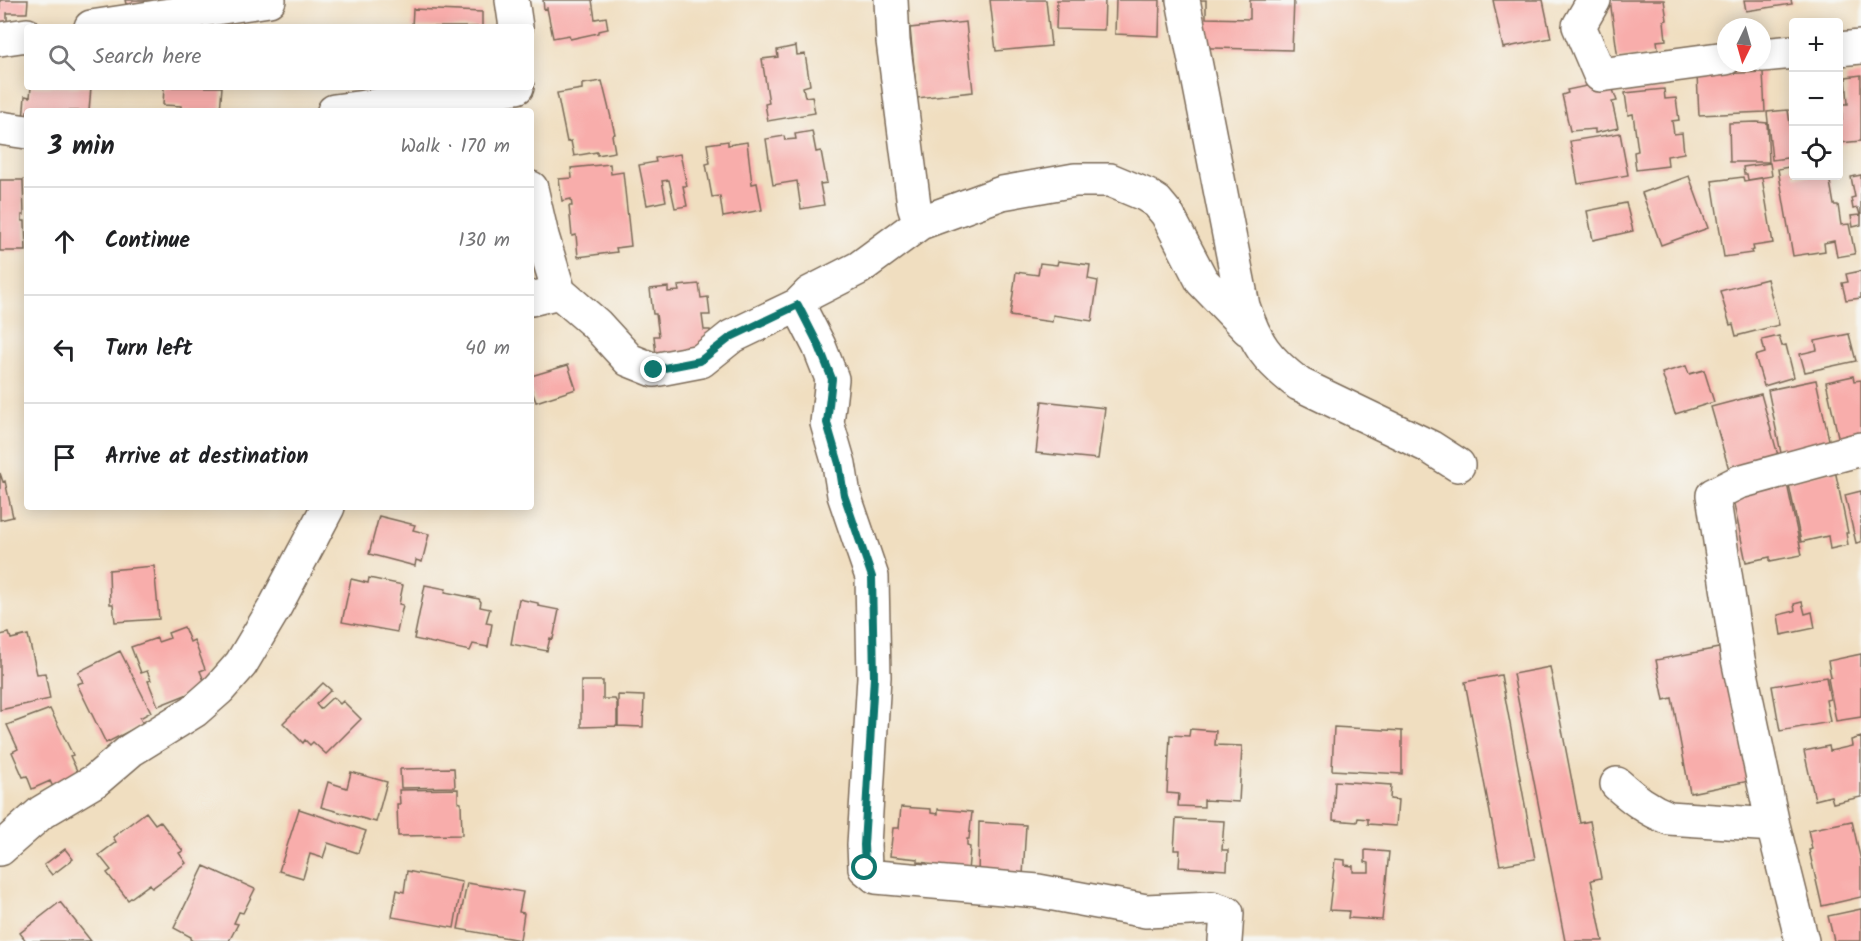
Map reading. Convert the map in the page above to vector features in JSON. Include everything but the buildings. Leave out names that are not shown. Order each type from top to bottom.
[{"type":"street","points":[[111,24],[269,0]]},
{"type":"street","points":[[512,0],[516,24]]},
{"type":"street","points":[[891,0],[892,41],[914,204],[920,222]]},
{"type":"street","points":[[1183,0],[1243,306],[1260,347],[1280,370],[1299,384],[1430,447],[1458,465]]},
{"type":"street","points":[[1594,0],[1579,26],[1600,75],[1717,59]]},
{"type":"street","points":[[0,39],[24,35]]},
{"type":"street","points":[[1843,49],[1861,47]]},
{"type":"street","points":[[1771,54],[1789,52]]},
{"type":"street","points":[[357,108],[494,90]]},
{"type":"street","points":[[517,90],[520,108]]},
{"type":"street","points":[[0,128],[24,132]]},
{"type":"street","points":[[534,201],[542,236],[545,296],[596,324],[628,360],[654,370],[700,361],[731,337],[798,305],[810,293],[859,268],[920,222],[1002,193],[1075,180],[1110,180],[1146,195],[1156,202],[1167,214],[1202,281],[1252,332]]},
{"type":"street","points":[[798,305],[819,346],[832,379],[827,423],[839,464],[844,495],[872,577],[874,677],[864,845],[865,868],[876,877],[1038,891],[1146,911],[1212,908],[1227,913],[1226,941]]},
{"type":"street","points":[[1802,941],[1773,825],[1738,659],[1713,495],[1739,482],[1861,449]]},
{"type":"street","points":[[0,849],[42,812],[96,780],[131,750],[194,711],[219,689],[241,664],[270,616],[326,510]]},
{"type":"street","points":[[1617,784],[1645,806],[1669,818],[1773,825]]},
{"type":"route","points":[[654,370],[700,361],[731,337],[798,305],[819,346],[832,379],[827,423],[839,464],[844,495],[872,577],[874,677],[864,845],[865,868]]}]
